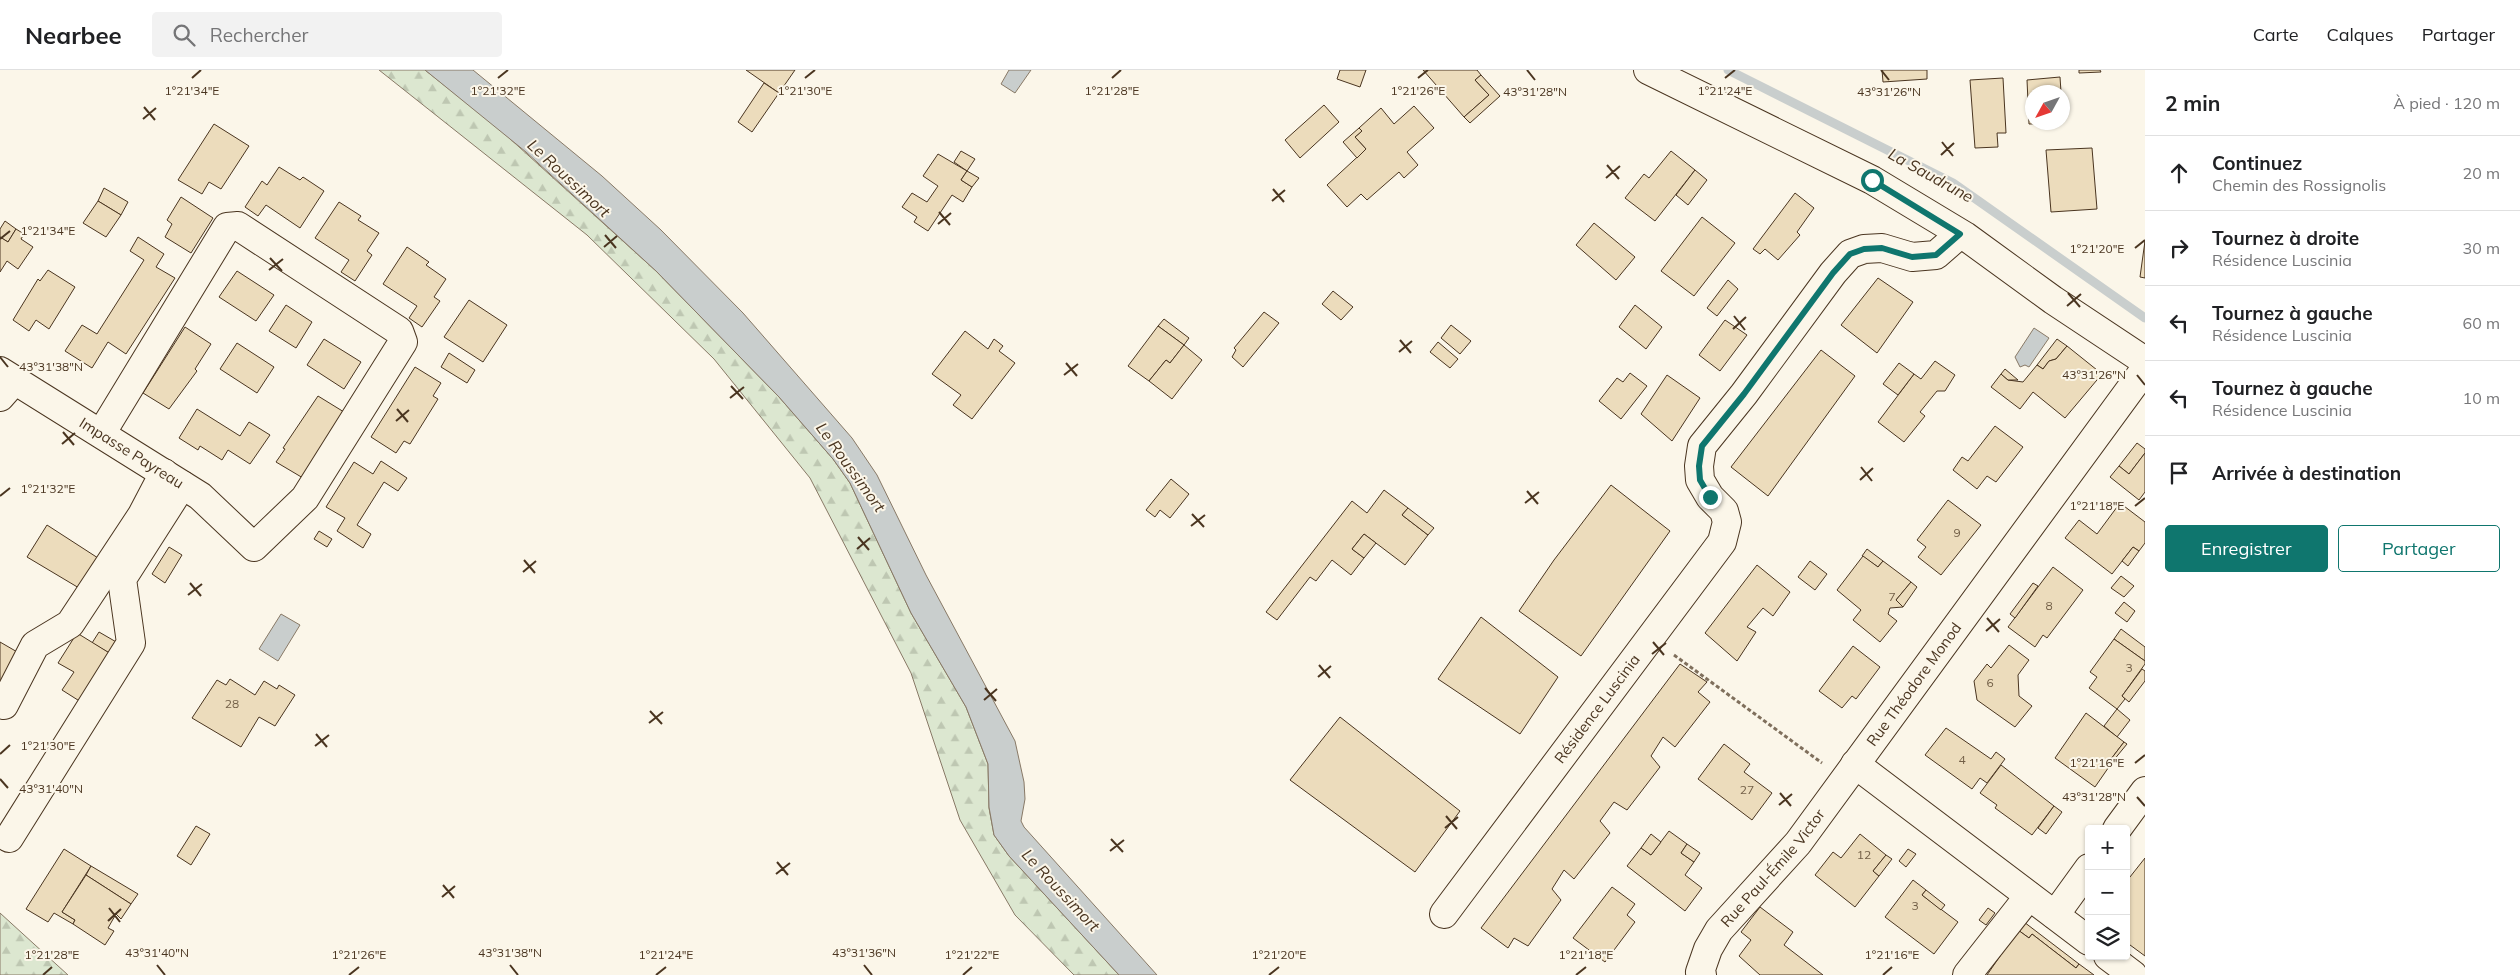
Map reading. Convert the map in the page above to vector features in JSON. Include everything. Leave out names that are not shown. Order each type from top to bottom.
[{"type":"street","points":[[1648,70],[1872,180],[1960,234],[2145,361]]},
{"type":"street","name":"Impasse Payreau","points":[[5,382],[101,434],[200,496],[254,547],[305,498],[403,342],[399,332],[238,226],[227,228],[101,434]]},
{"type":"street","name":"Résidence Luscinia","points":[[1444,914],[1722,542],[1727,522],[1724,511],[1710,497],[1700,480],[1699,466],[1702,446],[1744,394],[1833,273],[1850,254],[1864,249],[1882,248],[1912,257],[1936,255],[1960,234]]},
{"type":"street","name":"Rue Théodore Monod","points":[[1850,772],[2145,369]]},
{"type":"street","points":[[4,705],[35,645],[70,624],[142,515],[173,479]]},
{"type":"street","points":[[9,838],[131,642],[122,579],[173,479]]},
{"type":"street","points":[[1850,772],[2030,896],[2085,938]]},
{"type":"street","name":"Rue Paul-Émile Victor","points":[[1702,975],[1700,972],[1708,949],[1719,930],[1798,843],[1850,772]]},
{"type":"street","points":[[2120,825],[2145,791]]},
{"type":"street","points":[[2054,915],[2088,870]]},
{"type":"street","points":[[1967,975],[2030,896]]},
{"type":"street","points":[[2113,960],[2133,975]]},
{"type":"path","points":[[1651,638],[1850,772]]},
{"type":"green space","points":[[379,70],[425,70],[497,127],[656,271],[779,397],[833,459],[850,483],[911,613],[966,707],[988,764],[989,808],[994,835],[1009,856],[1119,975],[1074,975],[1015,915],[960,820],[911,673],[810,478],[714,359],[587,235]]},
{"type":"green space","points":[[0,913],[68,975],[0,975]]},
{"type":"water","name":"Le Roussimort","points":[[425,70],[473,70],[602,176],[661,230],[743,313],[852,438],[877,475],[926,575],[1015,741],[1024,782],[1025,799],[1021,821],[1024,827],[1157,975],[1119,975],[1009,856],[994,835],[989,807],[988,764],[966,707],[911,613],[850,483],[833,459],[779,397],[656,271],[526,152]]},
{"type":"water","points":[[1009,70],[1031,70],[1015,93],[1001,84]]},
{"type":"water","points":[[2034,328],[2049,338],[2029,367],[2025,365],[2020,367],[2015,357]]},
{"type":"water","points":[[281,614],[300,625],[278,661],[259,649]]},
{"type":"building","points":[[746,70],[795,70],[779,93]]},
{"type":"building","points":[[1340,70],[1366,70],[1360,87],[1337,79]]},
{"type":"building","points":[[1423,70],[1477,70],[1481,75],[1475,80],[1489,95],[1464,117]]},
{"type":"building","points":[[1882,70],[1927,70],[1927,79],[1883,82]]},
{"type":"building","points":[[2079,70],[2100,70],[2101,72],[2079,73]]},
{"type":"building","points":[[1481,75],[1500,96],[1470,123],[1464,117],[1489,95],[1475,80]]},
{"type":"building","points":[[2060,77],[2061,85],[2027,85],[2027,80]]},
{"type":"building","points":[[2003,78],[2006,133],[1997,133],[1998,147],[1975,148],[1970,80]]},
{"type":"building","points":[[764,83],[779,93],[752,132],[738,122]]},
{"type":"building","points":[[1324,105],[1339,122],[1300,158],[1285,140]]},
{"type":"building","points":[[1414,106],[1434,128],[1407,152],[1418,165],[1404,178],[1399,172],[1367,200],[1361,194],[1347,207],[1327,185],[1366,149],[1355,137],[1362,131],[1359,128],[1381,108],[1394,124]]},
{"type":"building","points":[[214,124],[249,146],[221,189],[209,182],[202,194],[178,180]]},
{"type":"building","points":[[1359,128],[1362,131],[1355,137],[1366,149],[1357,158],[1343,142]]},
{"type":"building","points":[[2092,148],[2097,209],[2051,212],[2046,150]]},
{"type":"building","points":[[961,151],[975,159],[967,171],[954,162]]},
{"type":"building","points":[[1671,151],[1695,170],[1655,221],[1625,198],[1644,174],[1649,178]]},
{"type":"building","points":[[938,154],[967,171],[961,180],[972,187],[963,202],[952,195],[928,231],[914,222],[917,217],[902,207],[912,193],[927,202],[938,186],[923,176]]},
{"type":"building","points":[[279,167],[300,180],[303,177],[324,191],[300,228],[266,205],[258,216],[245,207],[262,181],[267,185]]},
{"type":"building","points":[[1695,170],[1707,180],[1688,205],[1676,195]]},
{"type":"building","points":[[967,171],[979,178],[972,187],[961,180]]},
{"type":"building","points":[[104,188],[128,202],[121,215],[98,201]]},
{"type":"building","points":[[1795,193],[1814,208],[1797,232],[1800,235],[1778,260],[1765,249],[1760,254],[1753,249]]},
{"type":"building","points":[[181,197],[213,218],[191,253],[165,237],[172,224],[167,220]]},
{"type":"building","points":[[98,201],[121,215],[106,237],[83,223]]},
{"type":"building","points":[[339,202],[361,216],[358,220],[379,233],[367,251],[372,255],[355,281],[341,272],[349,260],[315,238]]},
{"type":"building","points":[[1702,217],[1735,243],[1694,296],[1661,271]]},
{"type":"building","points":[[5,221],[16,229],[8,242],[0,237],[0,229]]},
{"type":"building","points":[[1594,223],[1635,257],[1616,280],[1576,245]]},
{"type":"building","points":[[16,229],[24,234],[21,239],[33,247],[18,269],[7,261],[0,272],[0,237],[8,242]]},
{"type":"building","points":[[138,237],[164,254],[156,267],[175,278],[126,354],[108,342],[92,368],[65,351],[82,325],[97,334],[144,260],[130,251]]},
{"type":"building","points":[[2145,241],[2145,278],[2140,277]]},
{"type":"building","points":[[407,247],[429,262],[426,265],[446,279],[434,297],[440,301],[422,327],[409,318],[417,306],[383,284]]},
{"type":"building","points":[[48,270],[75,287],[49,329],[36,320],[29,331],[13,320],[38,279],[40,281]]},
{"type":"building","points":[[237,271],[274,295],[256,321],[219,297]]},
{"type":"building","points":[[1878,278],[1913,302],[1877,353],[1841,325]]},
{"type":"building","points":[[1728,280],[1738,289],[1717,316],[1707,308]]},
{"type":"building","points":[[1333,291],[1353,307],[1341,320],[1322,304]]},
{"type":"building","points":[[469,300],[507,325],[483,362],[444,337]]},
{"type":"building","points":[[286,305],[312,322],[296,348],[269,331]]},
{"type":"building","points":[[1635,305],[1662,327],[1646,349],[1619,327]]},
{"type":"building","points":[[1264,312],[1279,323],[1243,367],[1232,357],[1236,350],[1234,348]]},
{"type":"building","points":[[1164,319],[1189,338],[1184,345],[1158,326]]},
{"type":"building","points":[[1725,320],[1747,335],[1720,371],[1699,355]]},
{"type":"building","points":[[1451,325],[1471,341],[1460,354],[1441,338]]},
{"type":"building","points":[[1158,326],[1184,345],[1170,363],[1166,360],[1149,381],[1128,366]]},
{"type":"building","points":[[185,327],[211,344],[195,369],[197,371],[169,409],[143,393]]},
{"type":"building","points":[[965,331],[988,349],[994,339],[1003,346],[999,351],[1015,363],[972,419],[953,405],[961,395],[932,374]]},
{"type":"building","points":[[324,339],[361,362],[344,389],[307,365]]},
{"type":"building","points":[[2057,339],[2067,346],[2056,359],[2049,361],[2043,369],[2037,365]]},
{"type":"building","points":[[1438,342],[1458,359],[1450,368],[1430,352]]},
{"type":"building","points":[[237,343],[274,367],[257,393],[220,369]]},
{"type":"building","points":[[1184,345],[1202,360],[1172,399],[1149,381],[1166,360],[1170,363]]},
{"type":"building","points":[[2067,346],[2102,374],[2065,418],[2033,392],[2020,409],[1991,387],[2001,374],[2008,380],[2023,382],[2037,365],[2043,369],[2049,361],[2056,359]]},
{"type":"building","points":[[1821,350],[1855,376],[1768,496],[1731,467]]},
{"type":"building","points":[[449,353],[475,370],[467,383],[441,367]]},
{"type":"building","points":[[1935,361],[1955,375],[1945,391],[1937,391],[1920,412],[1925,416],[1904,442],[1878,422],[1914,374],[1921,379]]},
{"type":"building","points":[[1899,363],[1914,374],[1898,395],[1883,384]]},
{"type":"building","points":[[415,367],[441,383],[433,396],[438,399],[410,444],[404,441],[396,453],[371,437]]},
{"type":"building","points":[[2005,369],[2018,380],[2008,380],[2001,374]]},
{"type":"building","points":[[1630,373],[1647,386],[1621,419],[1599,401],[1617,378],[1623,382]]},
{"type":"building","points":[[1667,375],[1700,398],[1672,441],[1641,414]]},
{"type":"building","points":[[318,396],[344,412],[303,478],[276,462],[285,449],[283,448]]},
{"type":"building","points":[[197,409],[240,436],[249,422],[270,435],[250,464],[228,450],[222,460],[200,446],[198,450],[179,438]]},
{"type":"building","points":[[1995,426],[2023,447],[1996,482],[1987,476],[1977,489],[1953,470],[1962,457],[1968,461]]},
{"type":"building","points":[[2137,443],[2145,449],[2145,453],[2129,474],[2119,466]]},
{"type":"building","points":[[2145,453],[2145,492],[2139,500],[2110,477],[2119,466],[2129,474]]},
{"type":"building","points":[[381,461],[407,478],[398,491],[384,482],[357,525],[371,534],[363,548],[337,531],[345,518],[326,507],[354,462],[373,474]]},
{"type":"building","points":[[1171,479],[1189,494],[1170,518],[1160,510],[1155,517],[1146,510]]},
{"type":"building","points":[[1611,485],[1670,531],[1581,656],[1519,611],[1554,560]]},
{"type":"building","points":[[1384,490],[1408,508],[1402,515],[1428,535],[1405,565],[1364,534],[1352,549],[1364,558],[1351,575],[1332,560],[1316,581],[1310,577],[1277,620],[1266,612],[1352,501],[1367,513]]},
{"type":"building","points":[[1948,500],[1981,525],[1941,575],[1918,557],[1926,547],[1917,540]]},
{"type":"building","points":[[2120,503],[2145,522],[2145,543],[2139,551],[2133,547],[2112,574],[2065,538],[2079,520],[2097,534]]},
{"type":"building","points":[[1408,508],[1434,528],[1428,535],[1402,515]]},
{"type":"building","points":[[47,525],[98,558],[79,588],[27,557]]},
{"type":"building","points":[[319,531],[332,539],[327,547],[314,539]]},
{"type":"building","points":[[1364,534],[1376,543],[1364,558],[1352,549]]},
{"type":"building","points":[[169,547],[182,555],[165,583],[152,574]]},
{"type":"building","points":[[2133,547],[2139,551],[2128,566],[2122,561]]},
{"type":"building","points":[[1867,549],[1883,561],[1878,567],[1862,556]]},
{"type":"building","points":[[1863,556],[1878,567],[1883,561],[1911,582],[1896,600],[1903,607],[1890,608],[1888,614],[1897,621],[1880,642],[1853,620],[1861,610],[1837,590]]},
{"type":"building","points":[[1810,561],[1827,574],[1815,590],[1798,577]]},
{"type":"building","points":[[1757,565],[1790,592],[1773,616],[1763,608],[1747,627],[1756,632],[1737,661],[1705,633]]},
{"type":"building","points":[[2053,567],[2083,590],[2047,638],[2043,635],[2035,647],[2008,627]]},
{"type":"building","points":[[2121,576],[2134,586],[2124,597],[2111,588]]},
{"type":"building","points":[[1911,582],[1917,587],[1903,607],[1896,600]]},
{"type":"building","points":[[2033,583],[2038,586],[2015,618],[2010,614]]},
{"type":"building","points":[[2124,602],[2135,611],[2127,622],[2115,613]]},
{"type":"building","points":[[1481,617],[1558,677],[1520,734],[1438,679]]},
{"type":"building","points":[[2121,629],[2145,647],[2145,661],[2114,639]]},
{"type":"building","points":[[99,632],[118,643],[111,654],[92,643]]},
{"type":"building","points":[[77,633],[111,654],[81,702],[62,690],[74,672],[58,663]]},
{"type":"building","points":[[2114,639],[2145,661],[2145,664],[2122,696],[2125,699],[2117,709],[2089,688],[2097,677],[2090,672]]},
{"type":"building","points":[[0,642],[19,653],[0,685]]},
{"type":"building","points":[[2009,645],[2029,660],[2018,675],[2019,696],[2032,706],[2015,727],[1977,700],[1974,681],[1987,664],[1991,668]]},
{"type":"building","points":[[1853,646],[1880,667],[1856,699],[1852,696],[1842,708],[1819,691]]},
{"type":"building","points":[[1680,664],[1707,682],[1698,692],[1710,702],[1675,747],[1663,737],[1651,756],[1660,767],[1627,810],[1614,802],[1600,821],[1610,833],[1574,879],[1564,870],[1552,889],[1561,900],[1528,946],[1514,938],[1508,948],[1481,928]]},
{"type":"building","points":[[2142,669],[2145,671],[2145,681],[2129,702],[2122,696]]},
{"type":"building","points":[[230,679],[255,695],[264,681],[277,689],[279,685],[295,695],[275,726],[259,717],[241,747],[192,718],[217,680],[226,685]]},
{"type":"building","points":[[2117,709],[2130,720],[2117,737],[2104,726]]},
{"type":"building","points":[[2086,713],[2124,742],[2111,759],[2113,761],[2095,787],[2055,758]]},
{"type":"building","points":[[1340,717],[1460,811],[1415,872],[1290,780]]},
{"type":"building","points":[[1946,728],[1991,759],[1996,752],[2005,759],[1987,783],[1980,778],[1972,789],[1925,755]]},
{"type":"building","points":[[2124,742],[2127,744],[2113,761],[2111,759]]},
{"type":"building","points":[[1724,744],[1750,764],[1744,772],[1772,793],[1752,820],[1698,779]]},
{"type":"building","points":[[2001,765],[2054,806],[2032,835],[1995,808],[1997,805],[1980,793]]},
{"type":"building","points":[[2054,806],[2062,812],[2046,834],[2038,828]]},
{"type":"building","points":[[196,826],[210,834],[191,865],[177,856]]},
{"type":"building","points":[[1669,831],[1687,844],[1681,853],[1694,862],[1685,875],[1702,888],[1685,911],[1627,866],[1641,848],[1651,855]]},
{"type":"building","points":[[1651,834],[1661,842],[1651,855],[1641,848]]},
{"type":"building","points":[[1860,834],[1886,855],[1873,871],[1879,876],[1855,907],[1815,875],[1833,852],[1841,858]]},
{"type":"building","points":[[1687,844],[1700,853],[1694,862],[1681,853]]},
{"type":"building","points":[[64,849],[91,866],[62,912],[75,920],[73,924],[54,913],[48,922],[26,909]]},
{"type":"building","points":[[1908,849],[1916,854],[1906,867],[1899,861]]},
{"type":"building","points":[[1886,855],[1892,859],[1879,876],[1873,871]]},
{"type":"building","points":[[2145,858],[2145,956],[2130,945],[2130,877]]},
{"type":"building","points":[[91,866],[138,894],[131,904],[86,875]]},
{"type":"building","points":[[86,875],[131,904],[121,919],[116,914],[108,928],[114,931],[105,945],[73,924],[75,920],[62,912]]},
{"type":"building","points":[[1913,880],[1926,890],[1922,895],[1958,922],[1934,954],[1885,917]]},
{"type":"building","points":[[1612,887],[1635,904],[1627,915],[1635,922],[1605,962],[1573,938]]},
{"type":"building","points":[[1926,890],[1945,905],[1941,910],[1922,895]]},
{"type":"building","points":[[1760,907],[1793,932],[1784,945],[1823,975],[1760,975],[1739,956],[1751,940],[1741,932]]},
{"type":"building","points":[[1988,908],[1995,913],[1986,925],[1979,920]]},
{"type":"building","points":[[2024,922],[2079,964],[2076,968],[2032,934],[2029,938],[2018,930]]},
{"type":"building","points":[[2018,930],[2029,938],[2032,934],[2076,968],[2079,964],[2094,975],[1987,975]]},
{"type":"waterway","name":"La Saudrune","points":[[1728,70],[1953,183],[2145,318]]},
{"type":"route","points":[[1710,497],[1700,480],[1699,466],[1702,446],[1744,394],[1833,273],[1850,254],[1864,249],[1882,248],[1912,257],[1936,255],[1960,234],[1872,180]]}]
